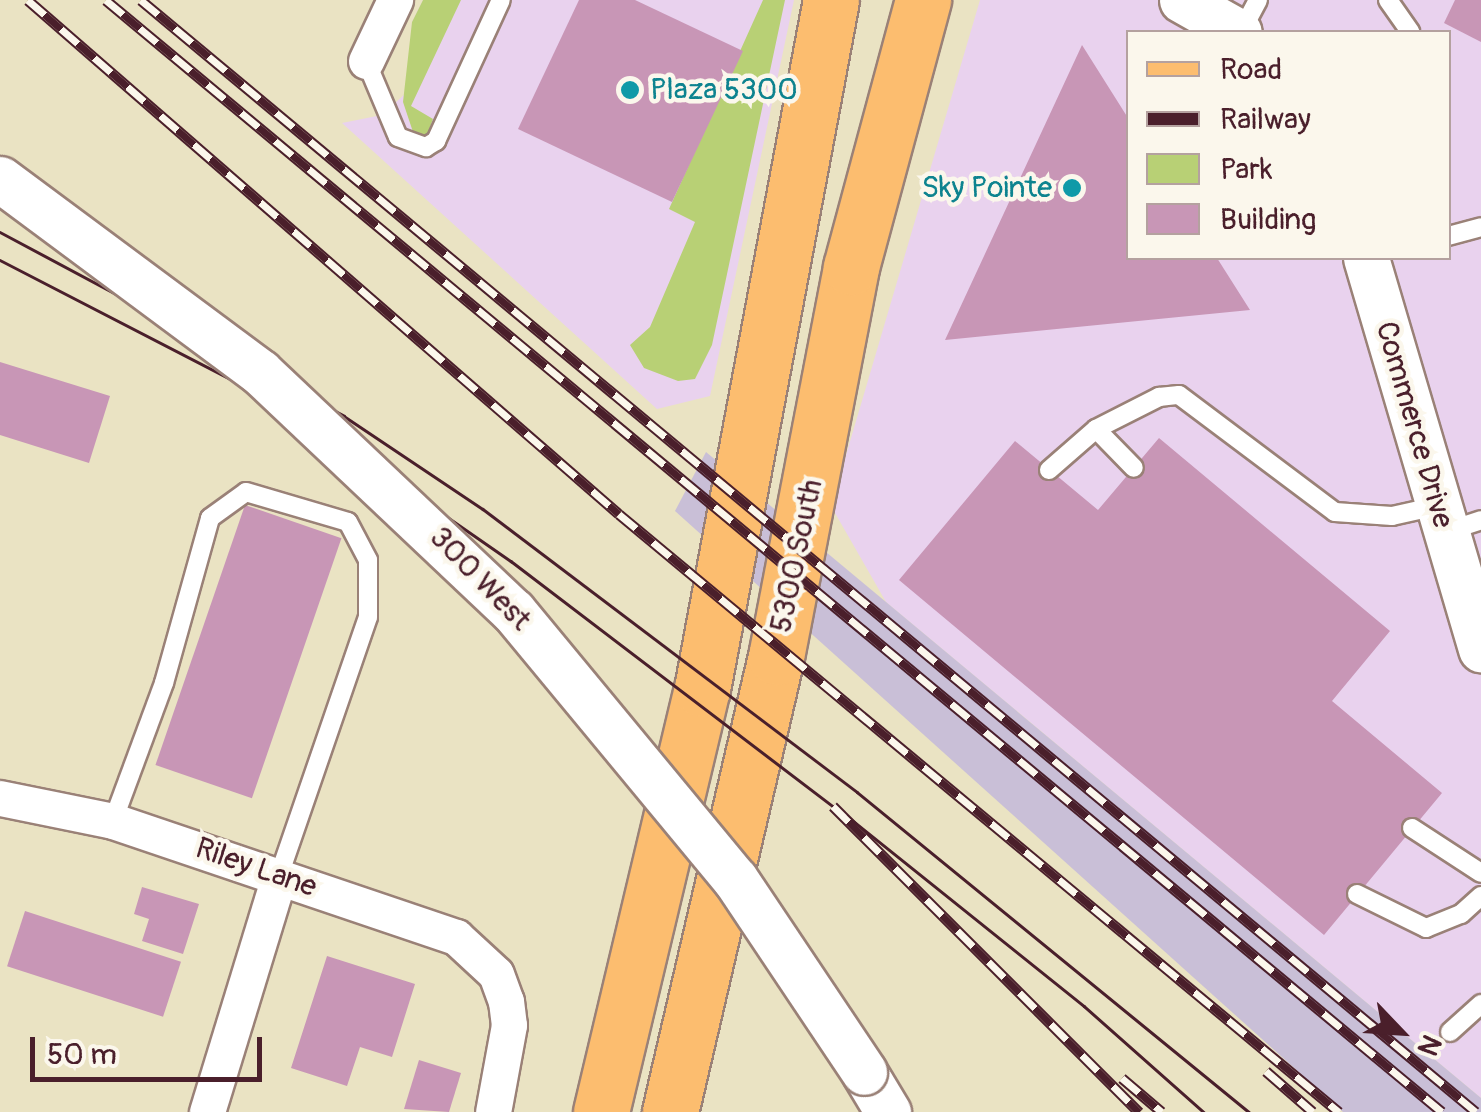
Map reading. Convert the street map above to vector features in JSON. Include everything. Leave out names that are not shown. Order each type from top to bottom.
[{"type":"main road","points":[[600,1112],[702,689],[831,0]]},
{"type":"main road","name":"5300 South","points":[[670,1112],[776,657],[851,267],[923,0]]},
{"type":"street","points":[[366,60],[395,0]]},
{"type":"street","points":[[1182,0],[1236,30]]},
{"type":"street","name":"300 West","points":[[0,179],[260,372],[513,611],[735,879],[888,1112]]},
{"type":"street","name":"Commerce Drive","points":[[1370,260],[1454,520],[1481,649]]},
{"type":"street","name":"Riley Lane","points":[[0,798],[114,821],[456,937],[496,974],[509,1025],[493,1112]]},
{"type":"street","points":[[206,1112],[279,876]]},
{"type":"lane","points":[[366,60],[398,137],[426,147],[436,141],[501,0]]},
{"type":"lane","points":[[1241,30],[1258,0]]},
{"type":"lane","points":[[1388,0],[1409,30]]},
{"type":"lane","points":[[1451,235],[1478,228],[1481,248]]},
{"type":"lane","points":[[1049,470],[1096,428],[1159,397],[1179,396],[1335,512],[1454,520]]},
{"type":"lane","points":[[1096,428],[1134,468]]},
{"type":"lane","points":[[114,821],[164,683],[210,518],[246,492],[348,522],[368,560],[368,617],[279,876]]},
{"type":"lane","points":[[1412,828],[1481,873]]},
{"type":"lane","points":[[1358,894],[1426,928],[1461,914],[1481,896]]},
{"type":"lane","points":[[1450,1032],[1481,1004]]},
{"type":"shaded area","points":[[423,0],[794,0],[710,396],[657,409],[342,123],[382,115],[407,92],[412,22]]},
{"type":"shaded area","points":[[980,0],[1481,0],[1481,1098],[886,602],[831,506]]},
{"type":"shaded area","points":[[706,452],[1481,1098],[1481,1112],[1343,1112],[675,511]]},
{"type":"green space","points":[[423,0],[461,0],[411,106],[433,119],[426,138],[415,138],[403,102],[412,22]]},
{"type":"green space","points":[[763,0],[785,0],[712,345],[695,379],[678,381],[644,368],[630,345],[650,327],[695,222],[669,209]]},
{"type":"building","name":"Plaza 5300","points":[[579,0],[635,0],[743,51],[672,202],[518,129]]},
{"type":"building","points":[[1455,0],[1481,0],[1481,42],[1444,23]]},
{"type":"building","name":"Sky Pointe","points":[[1082,45],[1126,115],[1126,260],[1218,260],[1250,310],[945,340]]},
{"type":"building","points":[[0,362],[110,396],[89,463],[0,435]]},
{"type":"building","points":[[1159,438],[1390,631],[1332,701],[1442,793],[1324,935],[899,580],[1015,441],[1098,510]]},
{"type":"building","points":[[245,505],[341,538],[252,798],[155,765]]},
{"type":"building","points":[[142,887],[199,904],[183,954],[142,941],[149,919],[134,914]]},
{"type":"building","points":[[25,911],[181,962],[163,1017],[7,966]]},
{"type":"building","points":[[327,956],[415,984],[392,1057],[360,1047],[347,1086],[291,1068]]},
{"type":"building","points":[[419,1060],[461,1073],[449,1112],[404,1109]]},
{"type":"tram line","points":[[0,232],[344,416],[483,509],[857,792],[1249,1112]]},
{"type":"tram line","points":[[0,260],[254,391],[351,450],[511,561],[833,806]]},
{"type":"tram line","points":[[847,816],[1084,1006],[1204,1112]]},
{"type":"railway","points":[[28,0],[619,514],[1339,1112]]},
{"type":"railway","points":[[106,0],[1442,1112]]},
{"type":"railway","points":[[141,0],[1476,1112]]},
{"type":"railway","points":[[833,806],[1139,1112]]},
{"type":"railway","points":[[1266,1071],[1313,1112]]},
{"type":"railway","points":[[1122,1078],[1162,1112]]},
{"type":"place","name":"Plaza 5300","points":[[630,90]]},
{"type":"place","name":"Sky Pointe","points":[[1072,188]]}]
